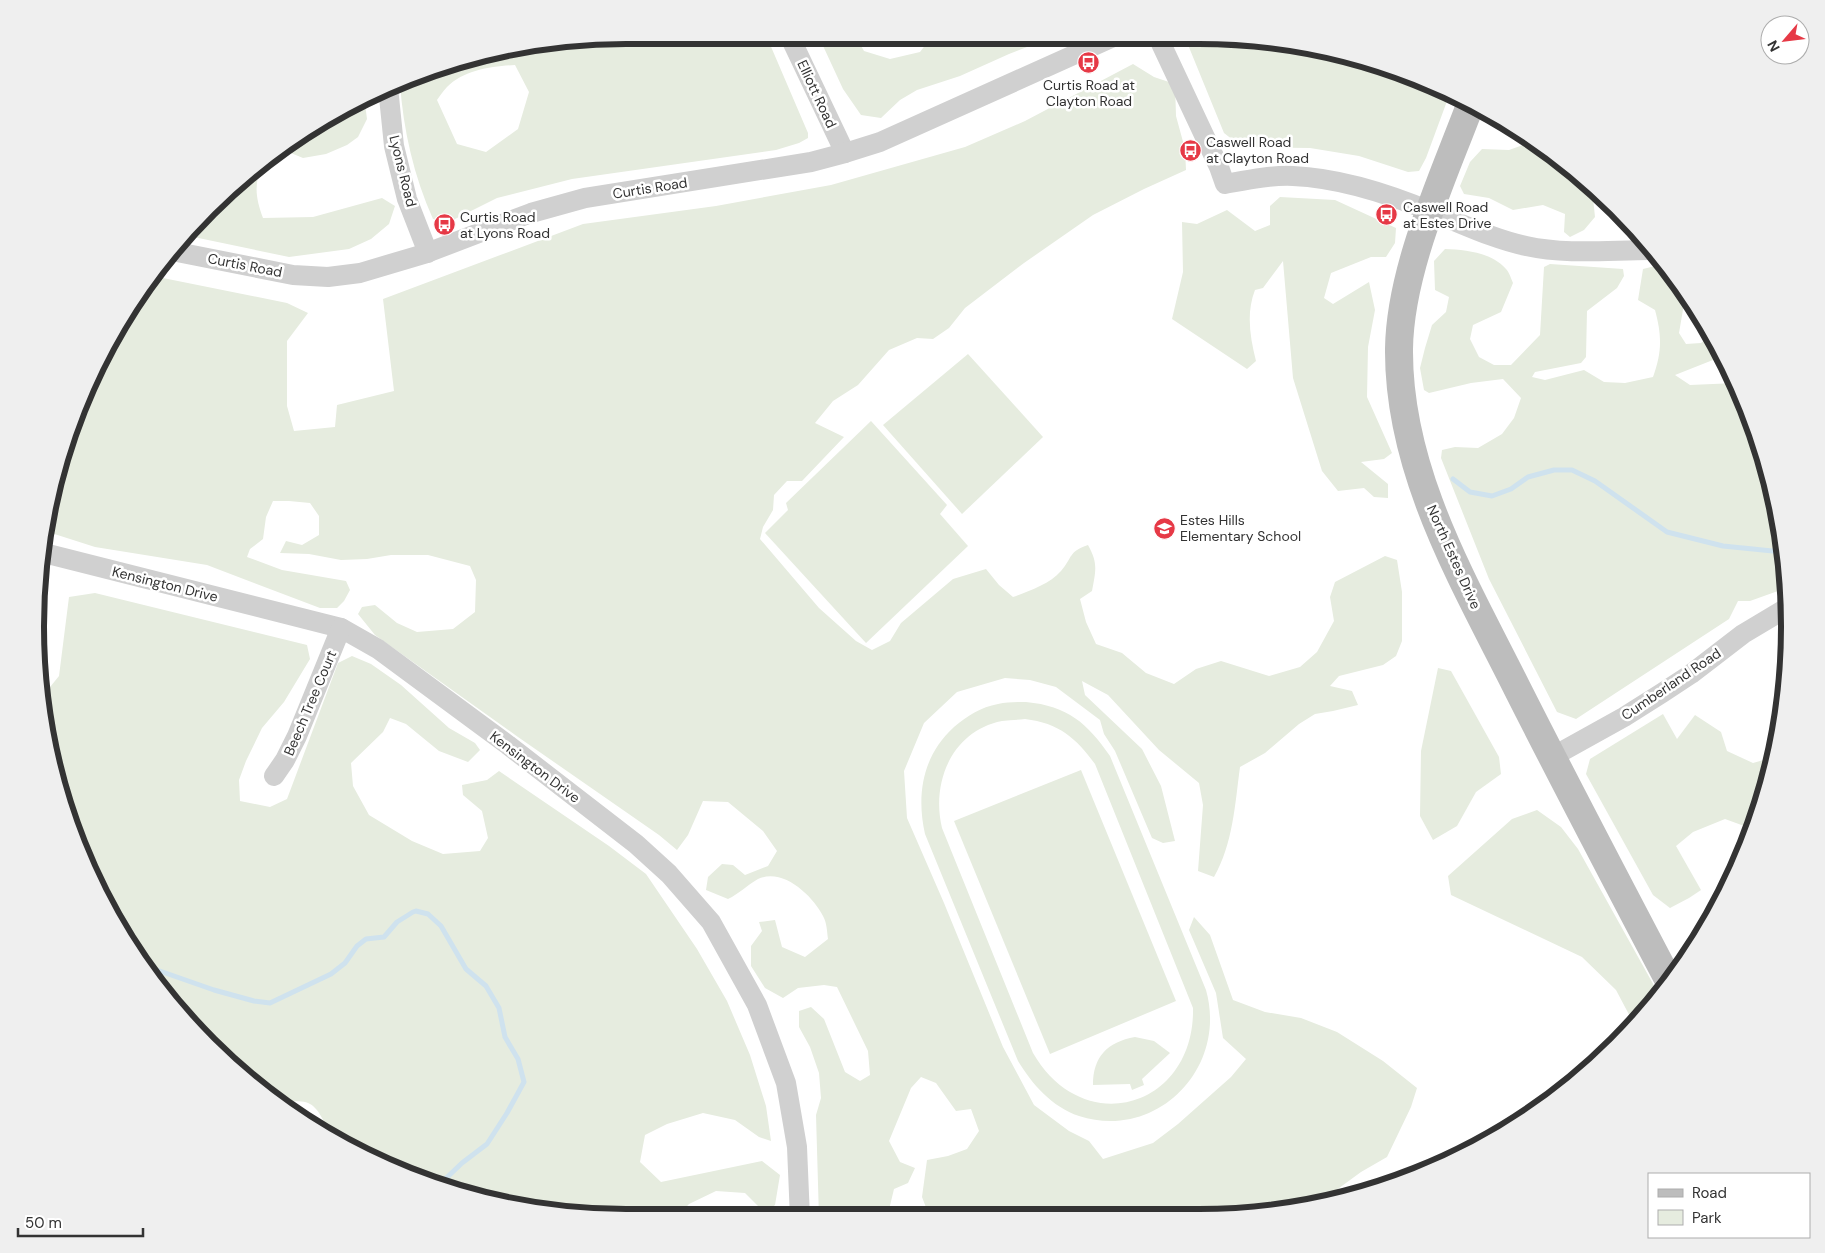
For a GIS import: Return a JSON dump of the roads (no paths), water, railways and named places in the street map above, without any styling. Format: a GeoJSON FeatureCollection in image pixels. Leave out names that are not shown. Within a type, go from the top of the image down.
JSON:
{"type":"FeatureCollection","features":[{"type":"Feature","properties":{"kind":"main road","name":"North Estes Drive"},"geometry":{"type":"LineString","coordinates":[[1468,110],[1430,211],[1416,254],[1402,308],[1399,349],[1403,402],[1413,449],[1426,494],[1440,532],[1462,580],[1552,758],[1666,975]]}},
{"type":"Feature","properties":{"kind":"street","name":"Elliott Road"},"geometry":{"type":"LineString","coordinates":[[794,44],[845,153]]}},
{"type":"Feature","properties":{"kind":"street","name":"Curtis Road"},"geometry":{"type":"LineString","coordinates":[[180,253],[293,275],[328,277],[360,273],[428,253],[531,213],[585,198],[792,165],[845,153],[880,142],[1098,44]]}},
{"type":"Feature","properties":{"kind":"street"},"geometry":{"type":"LineString","coordinates":[[1161,44],[1215,158],[1225,184],[1283,176],[1321,178],[1362,188],[1430,211],[1494,237],[1525,246],[1589,252],[1644,250]]}},
{"type":"Feature","properties":{"kind":"street","name":"Lyons Road"},"geometry":{"type":"LineString","coordinates":[[389,95],[394,146],[408,199],[428,253]]}},
{"type":"Feature","properties":{"kind":"street","name":"Kensington Drive"},"geometry":{"type":"LineString","coordinates":[[49,554],[341,628],[378,649],[636,844],[670,874],[711,922],[756,1005],[786,1083],[797,1147],[800,1209]]}},
{"type":"Feature","properties":{"kind":"street","name":"Cumberland Road"},"geometry":{"type":"LineString","coordinates":[[1552,758],[1654,698],[1704,664],[1743,634],[1781,611]]}},
{"type":"Feature","properties":{"kind":"street","name":"Beech Tree Court"},"geometry":{"type":"LineString","coordinates":[[274,776],[285,760],[297,736],[341,628]]}},
{"type":"Feature","properties":{"kind":"waterway"},"geometry":{"type":"LineString","coordinates":[[1453,479],[1470,492],[1492,496],[1511,489],[1528,477],[1554,470],[1572,470],[1595,481],[1667,532],[1723,546],[1776,551]]}},
{"type":"Feature","properties":{"kind":"waterway"},"geometry":{"type":"LineString","coordinates":[[156,970],[214,990],[254,1001],[270,1003],[331,974],[345,963],[357,946],[366,939],[384,937],[397,922],[413,912],[428,914],[441,926],[466,969],[486,986],[499,1008],[505,1037],[518,1059],[524,1082],[487,1144],[462,1163],[445,1180]]}},
{"type":"Feature","properties":{"kind":"place","name":"Curtis Road at Clayton Road"},"geometry":{"type":"Point","coordinates":[1089,62]}},
{"type":"Feature","properties":{"kind":"place","name":"Caswell Road at Clayton Road"},"geometry":{"type":"Point","coordinates":[1190,150]}},
{"type":"Feature","properties":{"kind":"place","name":"Caswell Road at Estes Drive"},"geometry":{"type":"Point","coordinates":[1387,215]}},
{"type":"Feature","properties":{"kind":"place","name":"Curtis Road at Lyons Road"},"geometry":{"type":"Point","coordinates":[444,225]}},
{"type":"Feature","properties":{"kind":"place","name":"Estes Hills Elementary School"},"geometry":{"type":"Point","coordinates":[1164,528]}}]}
